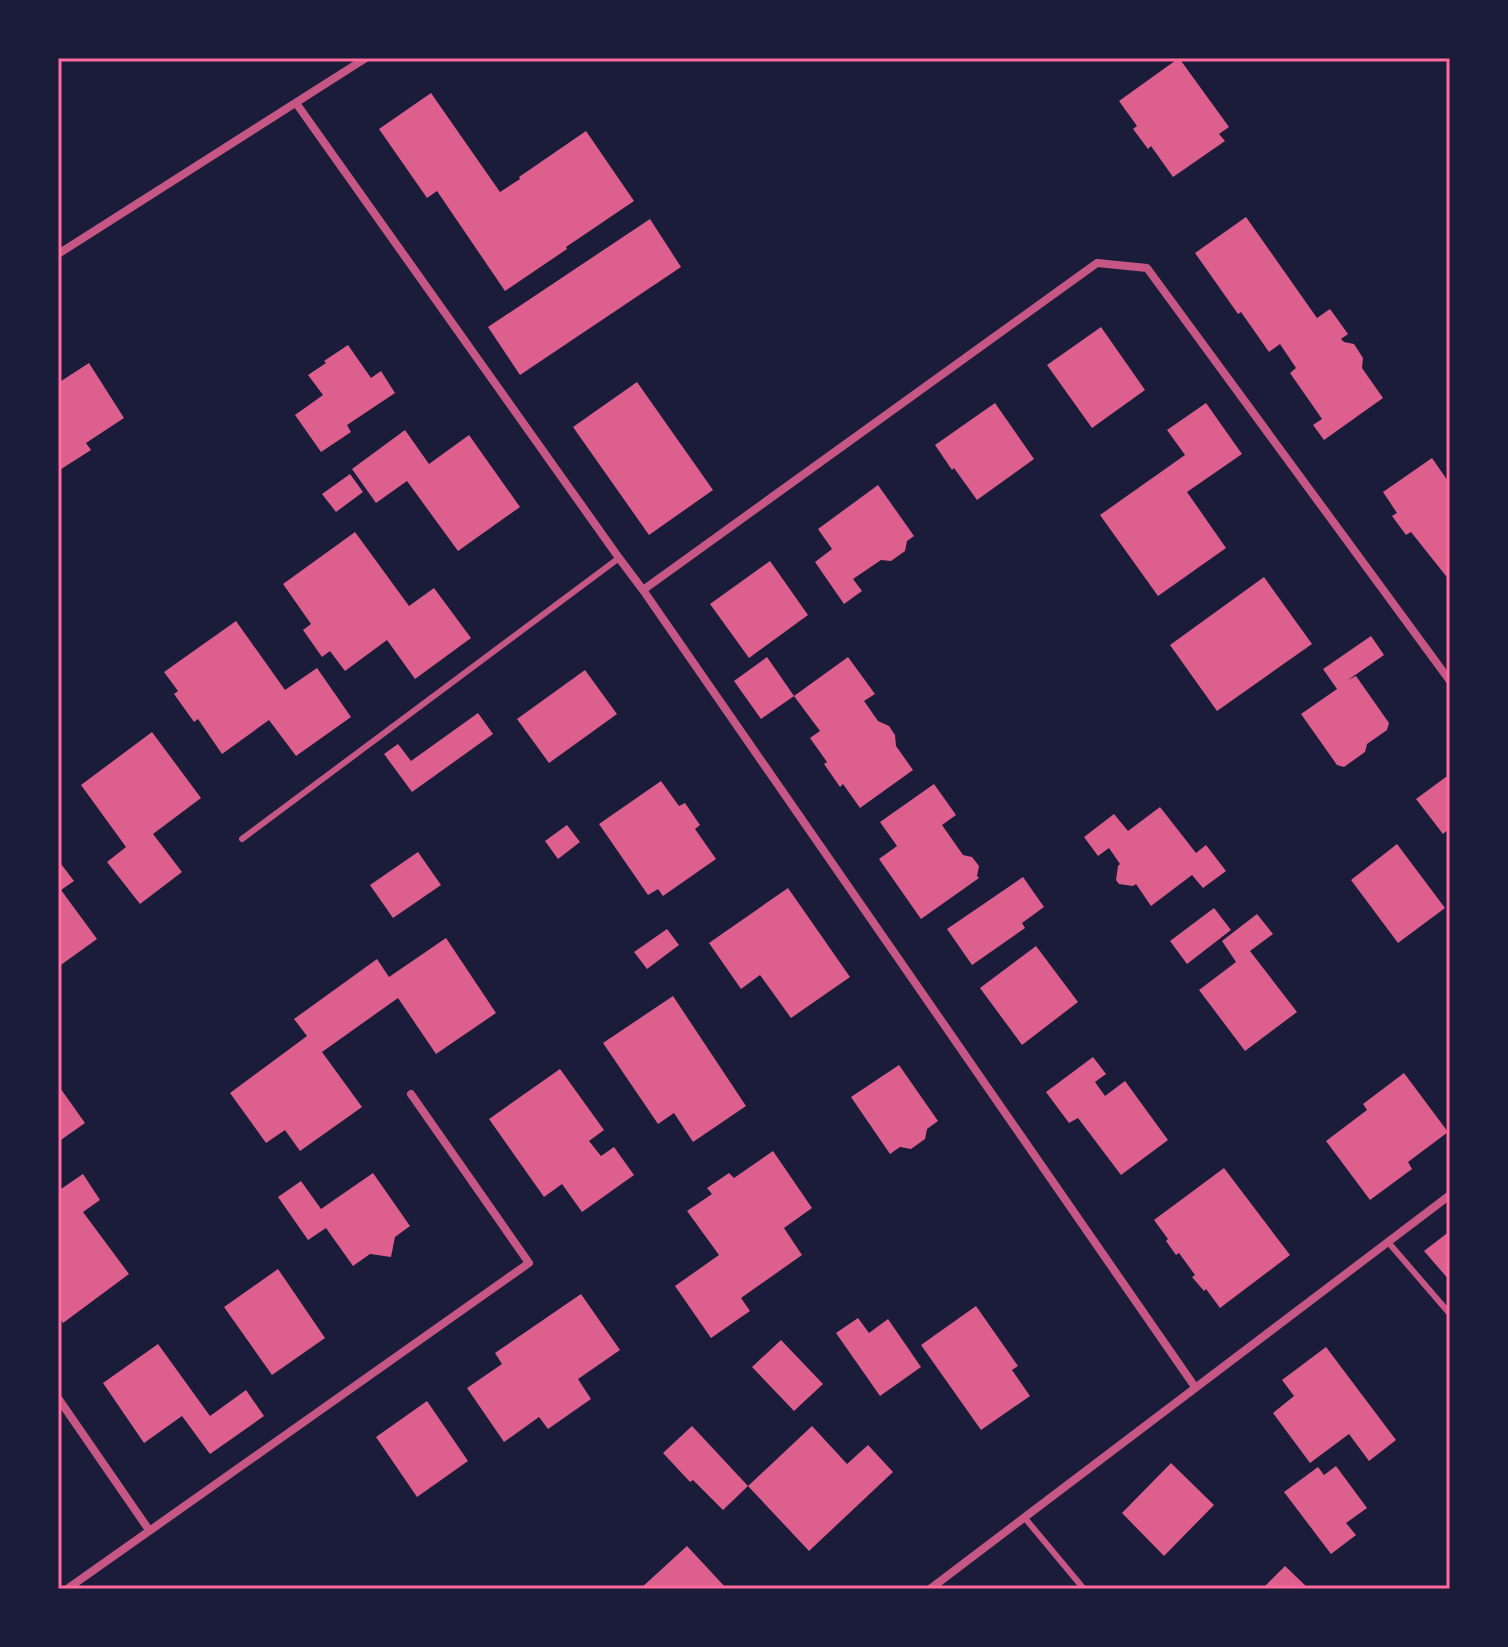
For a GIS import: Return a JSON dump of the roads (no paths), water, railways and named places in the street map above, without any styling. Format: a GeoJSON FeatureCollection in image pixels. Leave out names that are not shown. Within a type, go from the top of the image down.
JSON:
{"type":"FeatureCollection","features":[{"type":"Feature","properties":{"kind":"street"},"geometry":{"type":"LineString","coordinates":[[58,254],[366,58]]}},
{"type":"Feature","properties":{"kind":"street"},"geometry":{"type":"LineString","coordinates":[[296,103],[643,590],[1195,1387]]}},
{"type":"Feature","properties":{"kind":"street"},"geometry":{"type":"LineString","coordinates":[[643,590],[1097,263],[1147,268],[1450,681]]}},
{"type":"Feature","properties":{"kind":"street"},"geometry":{"type":"LineString","coordinates":[[67,1589],[529,1263],[411,1094]]}},
{"type":"Feature","properties":{"kind":"street"},"geometry":{"type":"LineString","coordinates":[[930,1589],[1450,1195]]}},
{"type":"Feature","properties":{"kind":"street"},"geometry":{"type":"LineString","coordinates":[[58,1398],[149,1530]]}},
{"type":"Feature","properties":{"kind":"lane"},"geometry":{"type":"LineString","coordinates":[[242,839],[619,558]]}},
{"type":"Feature","properties":{"kind":"lane"},"geometry":{"type":"LineString","coordinates":[[1388,1242],[1450,1314]]}},
{"type":"Feature","properties":{"kind":"lane"},"geometry":{"type":"LineString","coordinates":[[1024,1517],[1084,1589]]}}]}
